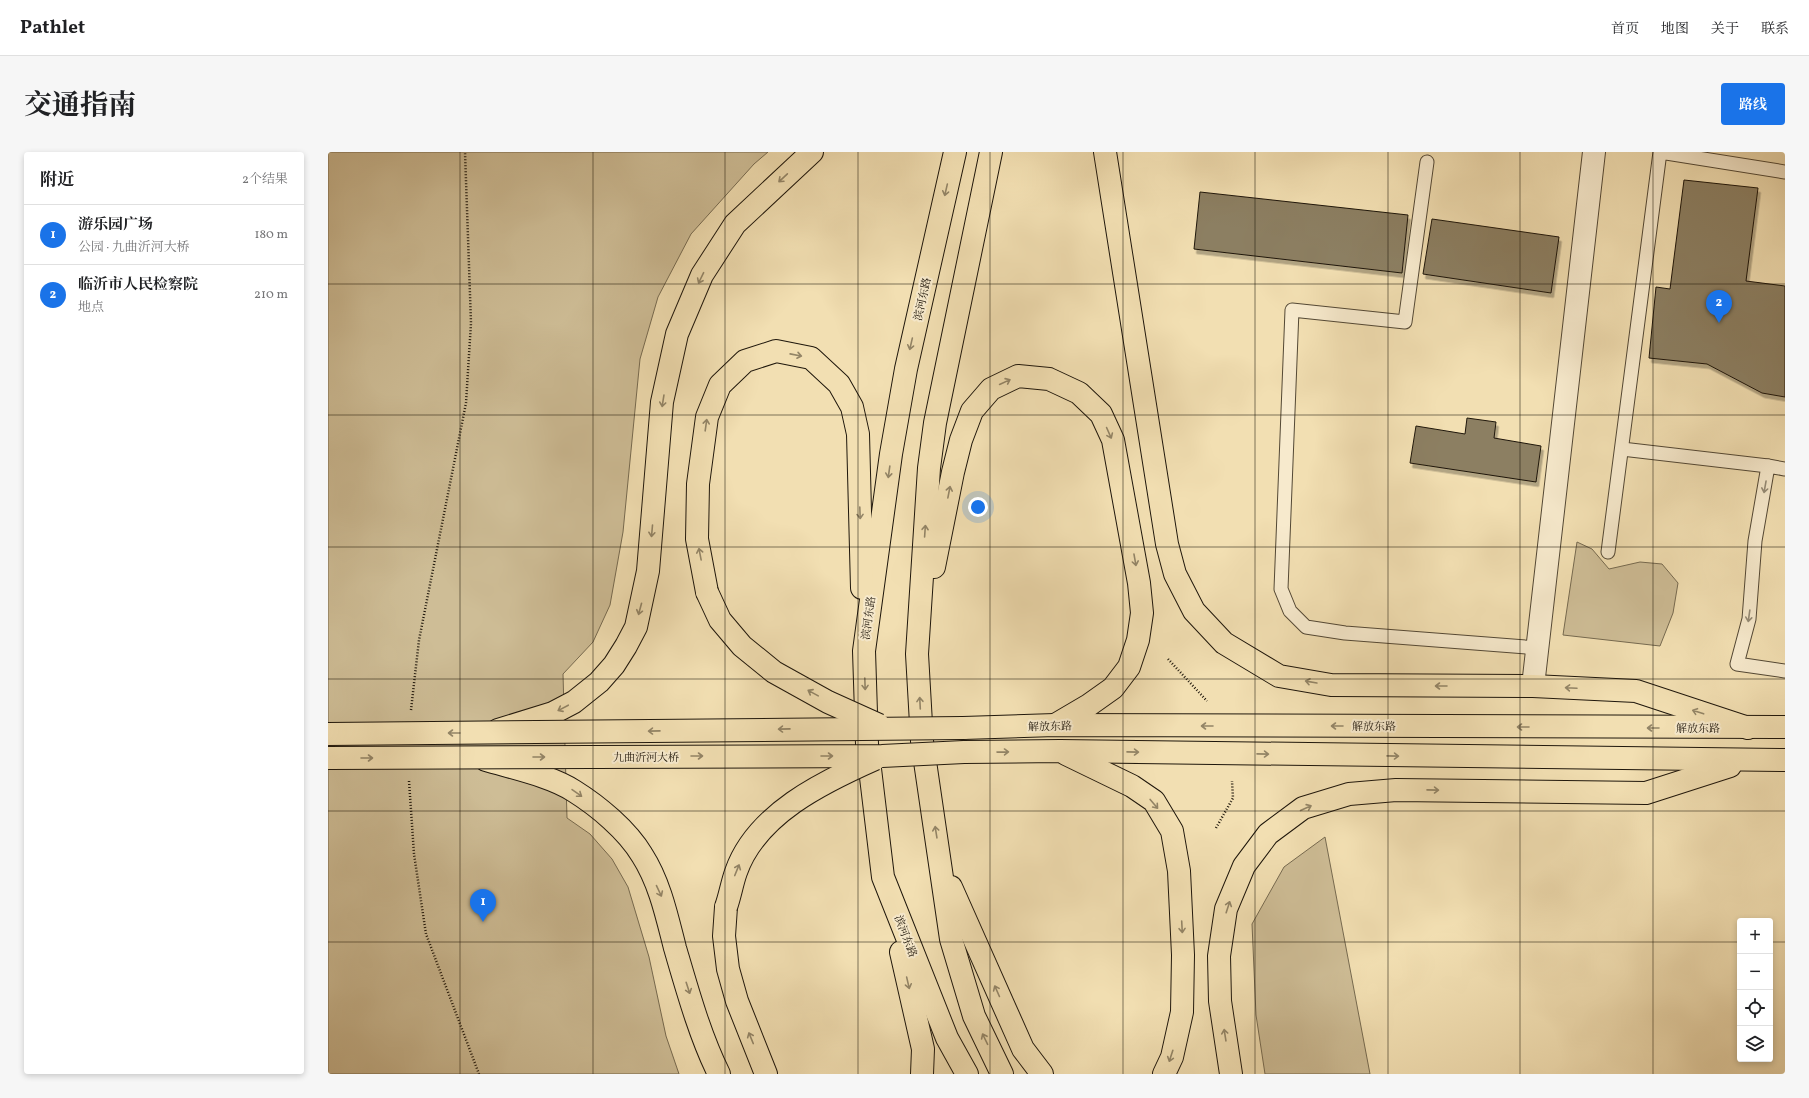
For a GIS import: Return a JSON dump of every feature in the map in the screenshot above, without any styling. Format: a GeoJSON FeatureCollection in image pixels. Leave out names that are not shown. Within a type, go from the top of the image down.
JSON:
{"type":"FeatureCollection","features":[{"type":"Feature","properties":{"kind":"main road"},"geometry":{"type":"LineString","coordinates":[[487,733],[553,714],[574,702],[599,682],[614,665],[626,646],[636,627],[648,571],[662,402],[678,334],[702,275],[735,224],[812,152]]}},
{"type":"Feature","properties":{"kind":"main road","name":"滨河东路"},"geometry":{"type":"LineString","coordinates":[[955,152],[906,369],[891,454],[864,651],[867,744],[883,877],[947,1038],[967,1074]]}},
{"type":"Feature","properties":{"kind":"main road"},"geometry":{"type":"LineString","coordinates":[[991,152],[935,423],[929,468],[917,654],[922,741],[953,946],[974,1016],[1002,1074]]}},
{"type":"Feature","properties":{"kind":"main road"},"geometry":{"type":"LineString","coordinates":[[1105,152],[1167,544],[1175,574],[1194,611],[1224,643],[1279,676],[1331,685],[1533,686],[1636,692],[1748,728]]}},
{"type":"Feature","properties":{"kind":"main road"},"geometry":{"type":"LineString","coordinates":[[864,651],[858,434],[852,407],[840,384],[811,358],[776,351],[745,361],[720,385],[707,417],[698,484],[697,539],[707,592],[720,620],[742,646],[774,672],[828,702],[886,728]]}},
{"type":"Feature","properties":{"kind":"main road"},"geometry":{"type":"LineString","coordinates":[[917,654],[953,472],[961,440],[972,412],[991,388],[1018,376],[1049,379],[1079,393],[1101,414],[1113,440],[1139,583],[1142,613],[1138,640],[1129,667],[1117,683],[1113,688],[1089,705],[1055,725]]}},
{"type":"Feature","properties":{"kind":"main road","name":"解放东路"},"geometry":{"type":"LineString","coordinates":[[886,728],[963,728],[1055,725],[1785,727]]}},
{"type":"Feature","properties":{"kind":"main road"},"geometry":{"type":"LineString","coordinates":[[328,734],[886,728]]}},
{"type":"Feature","properties":{"kind":"main road"},"geometry":{"type":"LineString","coordinates":[[1060,751],[1785,760]]}},
{"type":"Feature","properties":{"kind":"main road"},"geometry":{"type":"LineString","coordinates":[[1060,751],[1132,786],[1154,801],[1172,830],[1179,871],[1183,956],[1182,1012],[1172,1057],[1164,1074]]}},
{"type":"Feature","properties":{"kind":"main road","name":"九曲沂河大桥"},"geometry":{"type":"LineString","coordinates":[[328,758],[882,756],[964,752],[1060,751]]}},
{"type":"Feature","properties":{"kind":"main road"},"geometry":{"type":"LineString","coordinates":[[766,1074],[737,1001],[728,969],[724,936],[726,907],[736,871],[750,845],[768,823],[802,796],[836,777],[882,756]]}},
{"type":"Feature","properties":{"kind":"main road"},"geometry":{"type":"LineString","coordinates":[[475,757],[535,774],[573,790],[612,818],[642,854],[662,897],[676,950],[708,1052],[719,1074]]}},
{"type":"Feature","properties":{"kind":"main road"},"geometry":{"type":"LineString","coordinates":[[1231,1074],[1220,1001],[1219,956],[1226,909],[1244,866],[1268,834],[1303,808],[1349,794],[1396,790],[1646,793],[1748,760]]}},
{"type":"Feature","properties":{"kind":"main road"},"geometry":{"type":"LineString","coordinates":[[941,865],[1023,1049],[1042,1074]]}},
{"type":"Feature","properties":{"kind":"main road"},"geometry":{"type":"LineString","coordinates":[[883,877],[923,1050],[922,1074]]}},
{"type":"Feature","properties":{"kind":"street"},"geometry":{"type":"LineString","coordinates":[[1533,686],[1594,152]]}},
{"type":"Feature","properties":{"kind":"lane"},"geometry":{"type":"LineString","coordinates":[[1608,552],[1660,152],[1785,172]]}},
{"type":"Feature","properties":{"kind":"lane"},"geometry":{"type":"LineString","coordinates":[[1428,162],[1405,322],[1292,310],[1281,589],[1290,611],[1306,627],[1345,633],[1538,648]]}},
{"type":"Feature","properties":{"kind":"lane"},"geometry":{"type":"LineString","coordinates":[[1622,449],[1785,469]]}},
{"type":"Feature","properties":{"kind":"lane"},"geometry":{"type":"LineString","coordinates":[[1768,466],[1756,541],[1749,619],[1737,664],[1785,671]]}},
{"type":"Feature","properties":{"kind":"path"},"geometry":{"type":"LineString","coordinates":[[411,714],[419,640],[466,403],[471,323],[465,152]]}},
{"type":"Feature","properties":{"kind":"path"},"geometry":{"type":"LineString","coordinates":[[1168,660],[1209,702]]}},
{"type":"Feature","properties":{"kind":"path"},"geometry":{"type":"LineString","coordinates":[[409,773],[414,854],[426,934],[479,1074]]}},
{"type":"Feature","properties":{"kind":"path"},"geometry":{"type":"LineString","coordinates":[[1216,828],[1233,798],[1232,781]]}},
{"type":"Feature","properties":{"kind":"shaded area"},"geometry":{"type":"Polygon","coordinates":[[[328,152],[768,152],[754,164],[691,234],[658,297],[640,359],[623,532],[610,605],[593,642],[563,674],[567,818],[590,834],[612,859],[628,887],[649,957],[666,1036],[679,1074],[328,1074],[328,152]]]}},
{"type":"Feature","properties":{"kind":"shaded area"},"geometry":{"type":"Polygon","coordinates":[[[1577,542],[1592,549],[1609,569],[1640,562],[1662,564],[1678,583],[1673,613],[1660,646],[1563,635],[1577,542]]]}},
{"type":"Feature","properties":{"kind":"shaded area"},"geometry":{"type":"Polygon","coordinates":[[[1325,837],[1370,1074],[1265,1074],[1256,1015],[1252,924],[1284,867],[1325,837]]]}},
{"type":"Feature","properties":{"kind":"building"},"geometry":{"type":"Polygon","coordinates":[[[1684,180],[1758,188],[1746,281],[1785,286],[1785,397],[1762,393],[1707,364],[1649,358],[1656,287],[1670,289],[1684,180]]]}},
{"type":"Feature","properties":{"kind":"building"},"geometry":{"type":"Polygon","coordinates":[[[1200,192],[1408,215],[1402,273],[1194,249],[1200,192]]]}},
{"type":"Feature","properties":{"kind":"building"},"geometry":{"type":"Polygon","coordinates":[[[1432,219],[1559,237],[1551,293],[1423,274],[1432,219]]]}},
{"type":"Feature","properties":{"kind":"building"},"geometry":{"type":"Polygon","coordinates":[[[1467,418],[1496,422],[1494,438],[1541,446],[1536,482],[1410,463],[1416,426],[1465,434],[1467,418]]]}},
{"type":"Feature","properties":{"kind":"place","name":"临沂市人民检察院"},"geometry":{"type":"Point","coordinates":[1719,323]}},
{"type":"Feature","properties":{"kind":"place","name":"游乐园广场"},"geometry":{"type":"Point","coordinates":[483,922]}}]}
